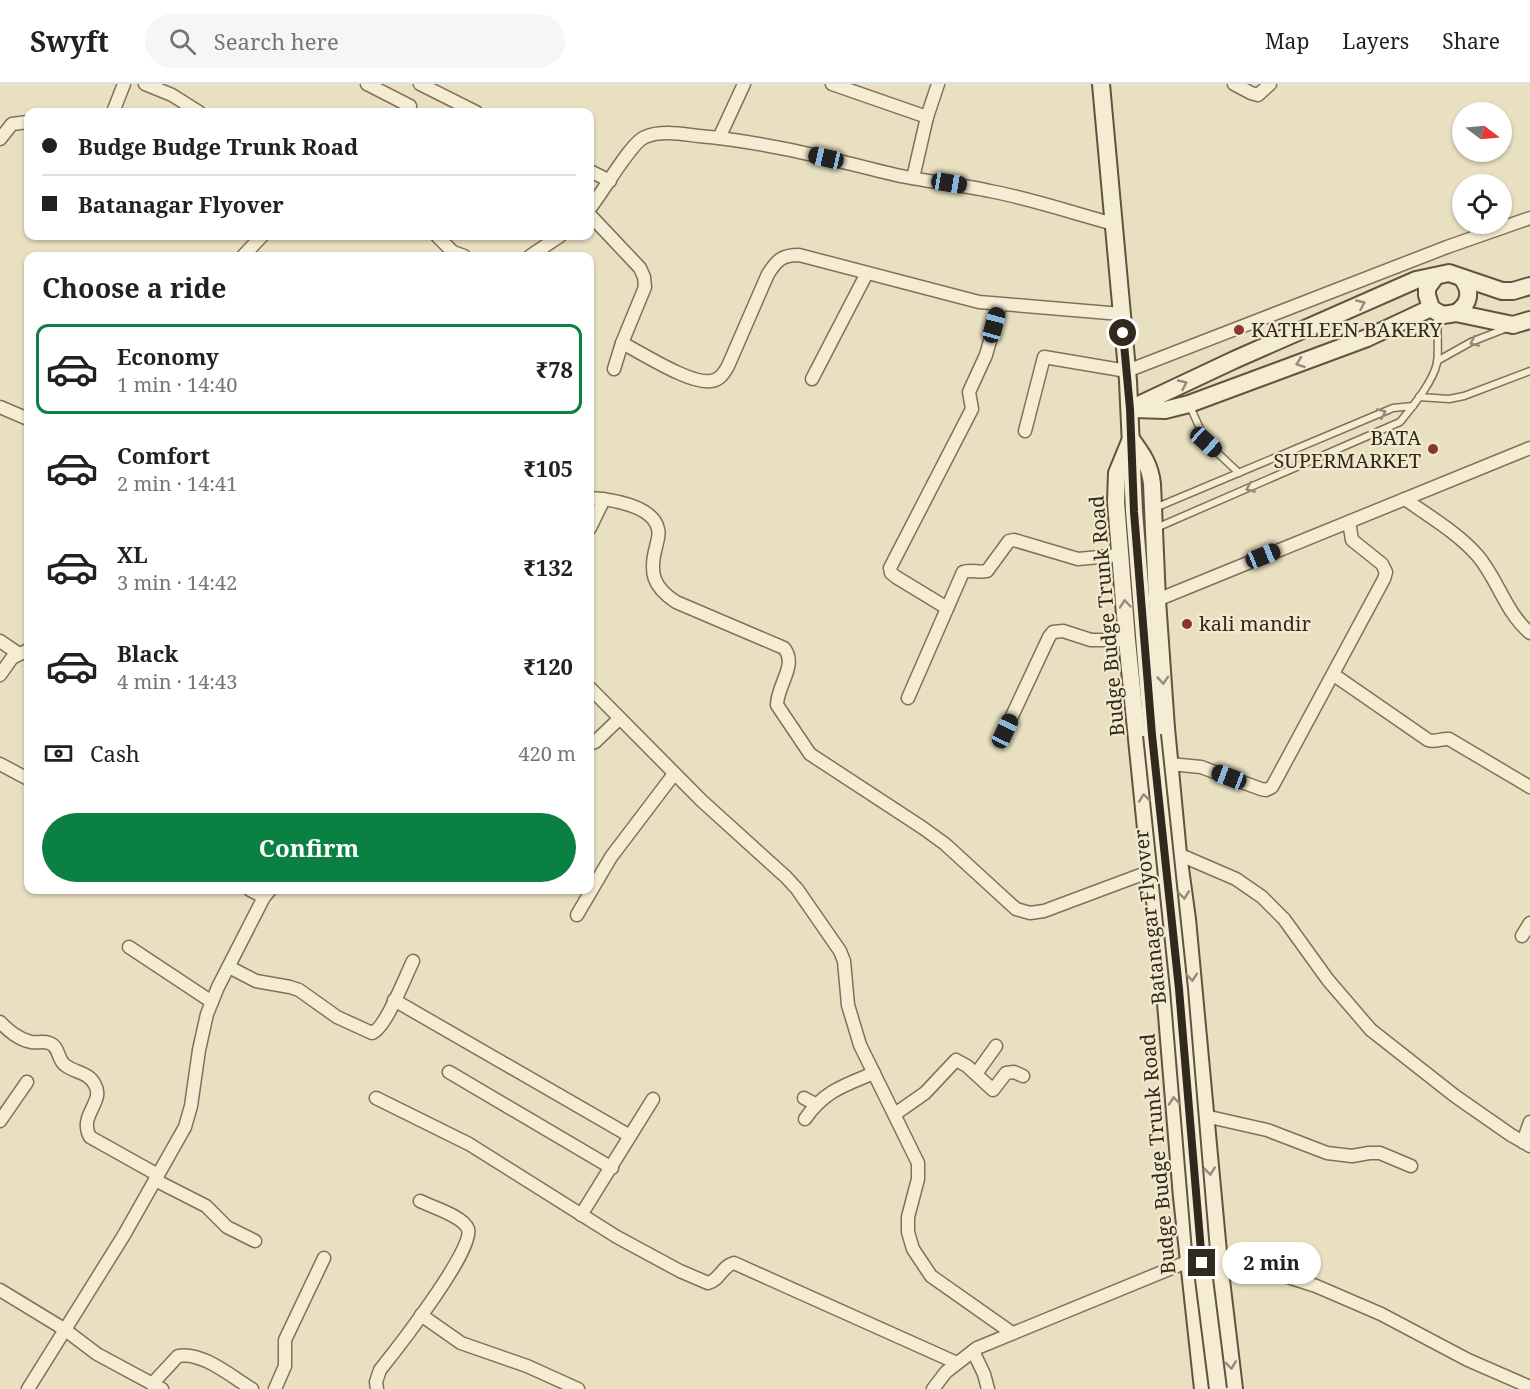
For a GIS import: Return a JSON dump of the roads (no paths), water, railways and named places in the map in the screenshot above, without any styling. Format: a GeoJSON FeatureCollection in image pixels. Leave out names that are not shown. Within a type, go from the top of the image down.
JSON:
{"type":"FeatureCollection","features":[{"type":"Feature","properties":{"kind":"street"},"geometry":{"type":"LineString","coordinates":[[115,108],[124,84]]}},
{"type":"Feature","properties":{"kind":"street"},"geometry":{"type":"LineString","coordinates":[[145,84],[172,95],[193,108]]}},
{"type":"Feature","properties":{"kind":"street"},"geometry":{"type":"LineString","coordinates":[[368,84],[406,108]]}},
{"type":"Feature","properties":{"kind":"street"},"geometry":{"type":"LineString","coordinates":[[408,108],[419,84],[468,108]]}},
{"type":"Feature","properties":{"kind":"street"},"geometry":{"type":"LineString","coordinates":[[719,138],[744,84]]}},
{"type":"Feature","properties":{"kind":"street"},"geometry":{"type":"LineString","coordinates":[[832,84],[927,117]]}},
{"type":"Feature","properties":{"kind":"street"},"geometry":{"type":"LineString","coordinates":[[913,178],[927,117],[938,84]]}},
{"type":"Feature","properties":{"kind":"street"},"geometry":{"type":"LineString","coordinates":[[1101,84],[1130,409]]}},
{"type":"Feature","properties":{"kind":"street"},"geometry":{"type":"LineString","coordinates":[[1234,84],[1258,95],[1270,84]]}},
{"type":"Feature","properties":{"kind":"street"},"geometry":{"type":"LineString","coordinates":[[0,139],[12,124],[24,122]]}},
{"type":"Feature","properties":{"kind":"street"},"geometry":{"type":"LineString","coordinates":[[594,203],[633,146],[644,137],[663,134],[773,145],[913,178],[1005,194],[1114,224]]}},
{"type":"Feature","properties":{"kind":"street"},"geometry":{"type":"LineString","coordinates":[[594,173],[610,181]]}},
{"type":"Feature","properties":{"kind":"street"},"geometry":{"type":"LineString","coordinates":[[1025,431],[1044,357],[1127,371],[1425,255],[1530,218]]}},
{"type":"Feature","properties":{"kind":"street"},"geometry":{"type":"LineString","coordinates":[[594,219],[640,268],[644,277],[645,287],[614,369]]}},
{"type":"Feature","properties":{"kind":"street"},"geometry":{"type":"LineString","coordinates":[[247,252],[258,240]]}},
{"type":"Feature","properties":{"kind":"street"},"geometry":{"type":"LineString","coordinates":[[441,240],[453,252]]}},
{"type":"Feature","properties":{"kind":"street"},"geometry":{"type":"LineString","coordinates":[[536,252],[554,240]]}},
{"type":"Feature","properties":{"kind":"street"},"geometry":{"type":"LineString","coordinates":[[622,343],[687,377],[713,381],[721,377],[728,366],[768,274],[777,261],[786,255],[799,255],[979,302],[1121,314]]}},
{"type":"Feature","properties":{"kind":"street"},"geometry":{"type":"LineString","coordinates":[[812,379],[867,273]]}},
{"type":"Feature","properties":{"kind":"street"},"geometry":{"type":"LineString","coordinates":[[1130,409],[1234,360],[1416,280],[1449,273],[1502,291],[1513,291],[1530,286]]}},
{"type":"Feature","properties":{"kind":"street"},"geometry":{"type":"LineString","coordinates":[[1435,277],[1427,288],[1426,295],[1434,310],[1443,315],[1456,314],[1513,325],[1530,320]]}},
{"type":"Feature","properties":{"kind":"street"},"geometry":{"type":"LineString","coordinates":[[1456,314],[1466,304],[1468,298],[1468,291],[1462,278]]}},
{"type":"Feature","properties":{"kind":"street"},"geometry":{"type":"LineString","coordinates":[[947,608],[896,577],[891,573],[890,568],[972,409],[969,392],[986,355],[1000,305]]}},
{"type":"Feature","properties":{"kind":"street"},"geometry":{"type":"LineString","coordinates":[[1130,409],[1165,410],[1189,404],[1367,338],[1434,310]]}},
{"type":"Feature","properties":{"kind":"street"},"geometry":{"type":"LineString","coordinates":[[0,407],[24,417]]}},
{"type":"Feature","properties":{"kind":"street","name":"Batanagar Flyover"},"geometry":{"type":"LineString","coordinates":[[1130,409],[1134,512],[1152,735],[1179,989],[1202,1263],[1218,1389]]}},
{"type":"Feature","properties":{"kind":"street"},"geometry":{"type":"LineString","coordinates":[[1131,439],[1145,458],[1150,470],[1157,600],[1178,854],[1187,919],[1219,1263],[1234,1389]]}},
{"type":"Feature","properties":{"kind":"street","name":"Budge Budge Trunk Road"},"geometry":{"type":"LineString","coordinates":[[1131,439],[1117,473],[1116,502],[1127,640],[1151,874],[1160,930],[1189,1261],[1203,1389]]}},
{"type":"Feature","properties":{"kind":"street"},"geometry":{"type":"LineString","coordinates":[[1157,600],[1530,448]]}},
{"type":"Feature","properties":{"kind":"street"},"geometry":{"type":"LineString","coordinates":[[594,499],[630,505],[645,513],[656,523],[659,530],[653,559],[653,575],[657,585],[666,595],[676,602],[784,648],[789,653],[790,662],[777,697],[777,705],[810,754],[945,844],[1016,909],[1030,913],[1044,911],[1151,874]]}},
{"type":"Feature","properties":{"kind":"street"},"geometry":{"type":"LineString","coordinates":[[1405,499],[1462,541],[1479,558],[1511,611],[1530,633]]}},
{"type":"Feature","properties":{"kind":"street"},"geometry":{"type":"LineString","coordinates":[[594,520],[604,500]]}},
{"type":"Feature","properties":{"kind":"street"},"geometry":{"type":"LineString","coordinates":[[1170,764],[1201,768],[1261,789],[1266,790],[1272,787],[1384,579],[1386,572],[1382,564],[1352,540],[1348,522]]}},
{"type":"Feature","properties":{"kind":"street"},"geometry":{"type":"LineString","coordinates":[[908,698],[963,572],[987,571],[1009,541],[1014,540],[1078,559],[1121,555]]}},
{"type":"Feature","properties":{"kind":"street"},"geometry":{"type":"LineString","coordinates":[[1005,731],[1048,637],[1053,632],[1063,632],[1091,640],[1127,640]]}},
{"type":"Feature","properties":{"kind":"street"},"geometry":{"type":"LineString","coordinates":[[0,641],[24,652],[6,665],[0,675]]}},
{"type":"Feature","properties":{"kind":"street"},"geometry":{"type":"LineString","coordinates":[[1334,675],[1428,740],[1444,738],[1449,740],[1530,787]]}},
{"type":"Feature","properties":{"kind":"street"},"geometry":{"type":"LineString","coordinates":[[594,692],[674,774],[786,877],[797,889],[840,951],[844,961],[846,991],[852,1021],[860,1045],[918,1163],[918,1179],[908,1217],[908,1232],[913,1249],[931,1276],[1012,1333]]}},
{"type":"Feature","properties":{"kind":"street"},"geometry":{"type":"LineString","coordinates":[[594,742],[619,719]]}},
{"type":"Feature","properties":{"kind":"street"},"geometry":{"type":"LineString","coordinates":[[0,764],[24,777]]}},
{"type":"Feature","properties":{"kind":"street"},"geometry":{"type":"LineString","coordinates":[[594,886],[611,857],[674,774]]}},
{"type":"Feature","properties":{"kind":"street"},"geometry":{"type":"LineString","coordinates":[[1178,854],[1236,879],[1262,897],[1284,919],[1328,980],[1371,1030],[1455,1096],[1526,1144],[1530,1122]]}},
{"type":"Feature","properties":{"kind":"street"},"geometry":{"type":"LineString","coordinates":[[28,1389],[124,1235],[185,1127],[199,1050],[212,1002],[266,894]]}},
{"type":"Feature","properties":{"kind":"street"},"geometry":{"type":"LineString","coordinates":[[577,915],[589,894]]}},
{"type":"Feature","properties":{"kind":"street"},"geometry":{"type":"LineString","coordinates":[[1522,936],[1530,923]]}},
{"type":"Feature","properties":{"kind":"street"},"geometry":{"type":"LineString","coordinates":[[129,947],[212,1002]]}},
{"type":"Feature","properties":{"kind":"street"},"geometry":{"type":"LineString","coordinates":[[229,967],[256,981],[298,990],[337,1017],[372,1034],[378,1031],[412,961]]}},
{"type":"Feature","properties":{"kind":"street"},"geometry":{"type":"LineString","coordinates":[[394,1000],[630,1136]]}},
{"type":"Feature","properties":{"kind":"street"},"geometry":{"type":"LineString","coordinates":[[0,1022],[9,1032],[20,1038],[32,1042],[48,1042],[55,1046],[66,1066],[89,1076],[97,1089],[96,1101],[86,1120],[86,1130],[90,1137],[206,1206],[227,1227],[255,1241]]}},
{"type":"Feature","properties":{"kind":"street"},"geometry":{"type":"LineString","coordinates":[[976,1074],[996,1046]]}},
{"type":"Feature","properties":{"kind":"street"},"geometry":{"type":"LineString","coordinates":[[895,1114],[925,1093],[956,1060],[993,1090],[1006,1073],[1014,1072],[1023,1076]]}},
{"type":"Feature","properties":{"kind":"street"},"geometry":{"type":"LineString","coordinates":[[449,1072],[612,1167]]}},
{"type":"Feature","properties":{"kind":"street"},"geometry":{"type":"LineString","coordinates":[[805,1119],[810,1101],[874,1073]]}},
{"type":"Feature","properties":{"kind":"street"},"geometry":{"type":"LineString","coordinates":[[0,1121],[27,1082]]}},
{"type":"Feature","properties":{"kind":"street"},"geometry":{"type":"LineString","coordinates":[[376,1098],[469,1144],[581,1215],[680,1271],[704,1282],[712,1282],[726,1266],[734,1263],[957,1363]]}},
{"type":"Feature","properties":{"kind":"street"},"geometry":{"type":"LineString","coordinates":[[581,1215],[652,1099]]}},
{"type":"Feature","properties":{"kind":"street"},"geometry":{"type":"LineString","coordinates":[[1205,1116],[1267,1130],[1327,1153],[1346,1156],[1380,1153],[1411,1166]]}},
{"type":"Feature","properties":{"kind":"street"},"geometry":{"type":"LineString","coordinates":[[377,1389],[376,1382],[380,1370],[462,1255],[468,1240],[469,1232],[458,1219],[420,1201]]}},
{"type":"Feature","properties":{"kind":"street"},"geometry":{"type":"LineString","coordinates":[[275,1389],[285,1366],[285,1340],[324,1257]]}},
{"type":"Feature","properties":{"kind":"street"},"geometry":{"type":"LineString","coordinates":[[933,1389],[946,1372],[973,1351],[1189,1261],[1219,1263],[1288,1277],[1316,1286],[1382,1314],[1468,1360],[1530,1387]]}},
{"type":"Feature","properties":{"kind":"street"},"geometry":{"type":"LineString","coordinates":[[0,1290],[64,1329],[87,1348],[157,1387],[171,1362],[178,1356],[192,1355],[203,1359],[252,1389]]}},
{"type":"Feature","properties":{"kind":"street"},"geometry":{"type":"LineString","coordinates":[[421,1315],[460,1343],[527,1366],[578,1389]]}},
{"type":"Feature","properties":{"kind":"street"},"geometry":{"type":"LineString","coordinates":[[973,1351],[988,1389]]}},
{"type":"Feature","properties":{"kind":"lane"},"geometry":{"type":"LineString","coordinates":[[1154,529],[1400,422],[1419,397],[1434,371],[1437,361],[1434,310]]}},
{"type":"Feature","properties":{"kind":"lane"},"geometry":{"type":"LineString","coordinates":[[1437,361],[1471,342],[1513,325]]}},
{"type":"Feature","properties":{"kind":"lane"},"geometry":{"type":"LineString","coordinates":[[1419,397],[1449,399],[1464,396],[1530,371]]}},
{"type":"Feature","properties":{"kind":"lane"},"geometry":{"type":"LineString","coordinates":[[1189,404],[1206,442],[1239,473]]}},
{"type":"Feature","properties":{"kind":"lane"},"geometry":{"type":"LineString","coordinates":[[1153,508],[1393,408],[1413,406]]}},
{"type":"Feature","properties":{"kind":"place","name":"KATHLEEN BAKERY"},"geometry":{"type":"Point","coordinates":[1239,330]}},
{"type":"Feature","properties":{"kind":"place","name":"BATA SUPERMARKET"},"geometry":{"type":"Point","coordinates":[1433,449]}},
{"type":"Feature","properties":{"kind":"place","name":"kali mandir"},"geometry":{"type":"Point","coordinates":[1187,624]}}]}
